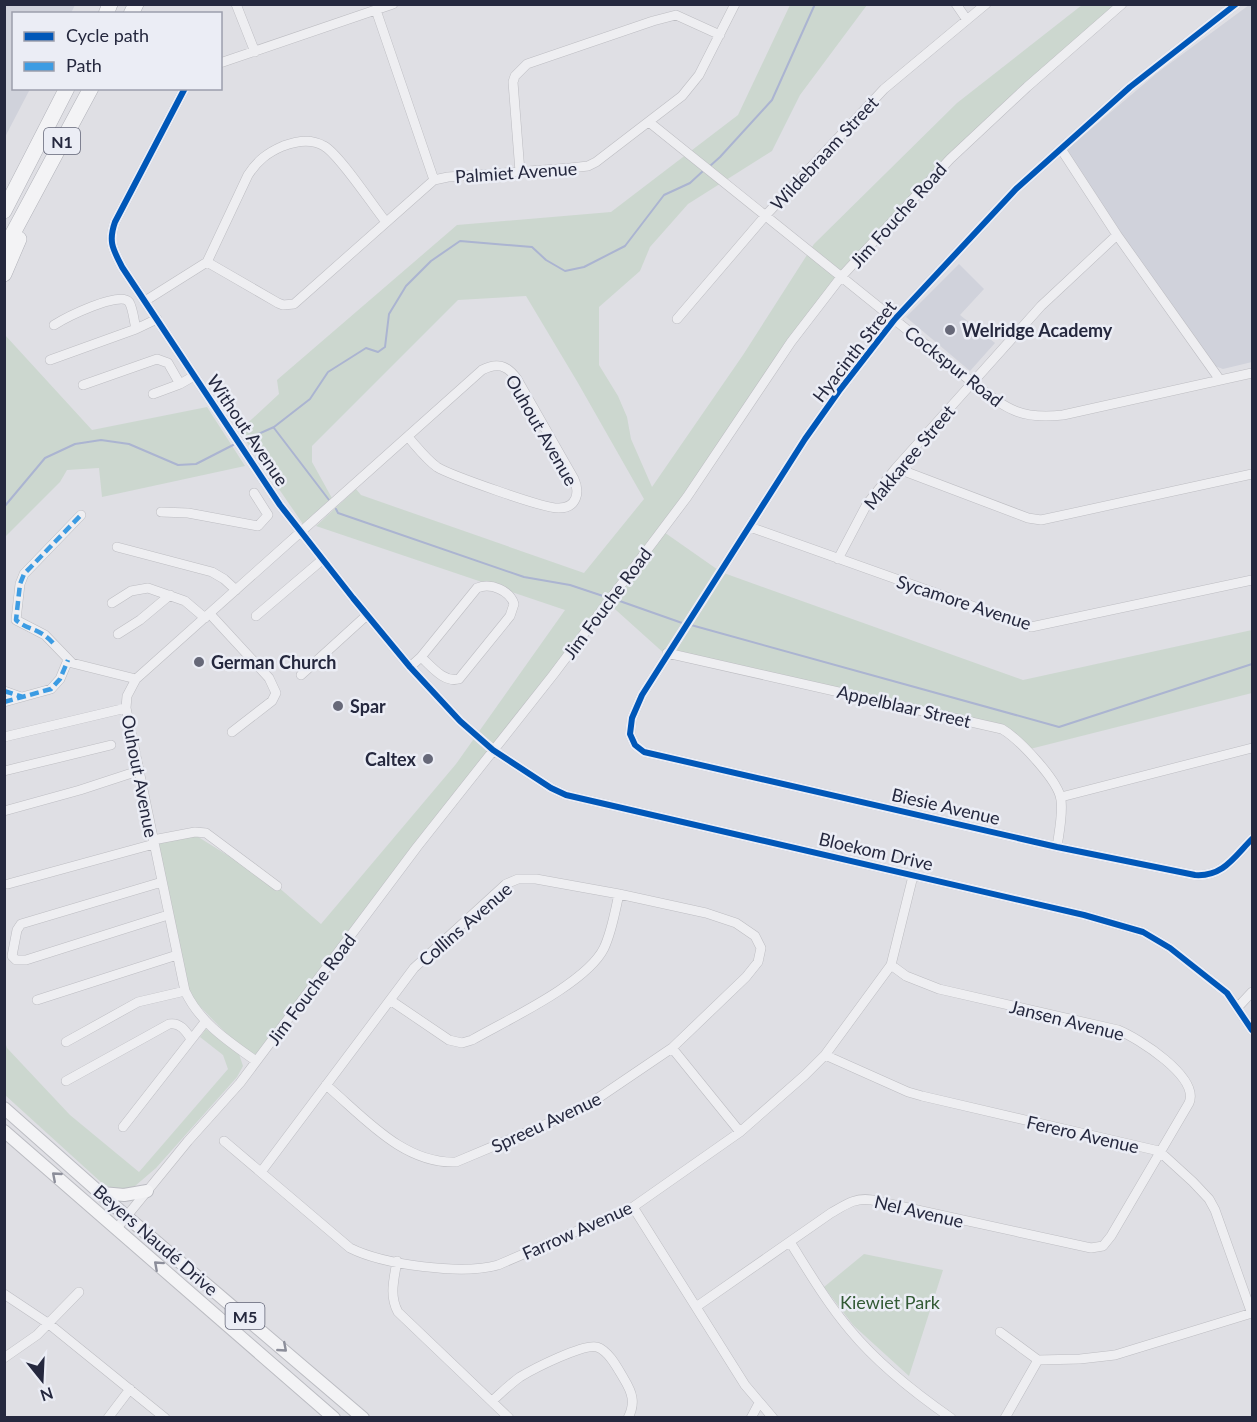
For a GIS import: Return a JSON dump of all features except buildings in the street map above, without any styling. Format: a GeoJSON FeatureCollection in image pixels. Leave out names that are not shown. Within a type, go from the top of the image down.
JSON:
{"type":"FeatureCollection","features":[{"type":"Feature","properties":{"kind":"highway","name":"N1"},"geometry":{"type":"LineString","coordinates":[[4,211],[66,90]]}},
{"type":"Feature","properties":{"kind":"highway","name":"N1"},"geometry":{"type":"LineString","coordinates":[[4,250],[90,90]]}},
{"type":"Feature","properties":{"kind":"highway"},"geometry":{"type":"LineString","coordinates":[[4,204],[22,178]]}},
{"type":"Feature","properties":{"kind":"highway"},"geometry":{"type":"LineString","coordinates":[[4,274],[18,244],[34,194]]}},
{"type":"Feature","properties":{"kind":"main road","name":"Beyers Naudé Drive"},"geometry":{"type":"LineString","coordinates":[[4,1108],[126,1216],[363,1418]]}},
{"type":"Feature","properties":{"kind":"main road","name":"Beyers Naudé Drive"},"geometry":{"type":"LineString","coordinates":[[4,1131],[334,1418]]}},
{"type":"Feature","properties":{"kind":"main road"},"geometry":{"type":"LineString","coordinates":[[102,1193],[124,1195],[147,1191]]}},
{"type":"Feature","properties":{"kind":"street"},"geometry":{"type":"LineString","coordinates":[[236,4],[255,52]]}},
{"type":"Feature","properties":{"kind":"street"},"geometry":{"type":"LineString","coordinates":[[222,62],[393,4]]}},
{"type":"Feature","properties":{"kind":"street","name":"Palmiet Avenue"},"geometry":{"type":"LineString","coordinates":[[207,262],[278,303],[294,304],[435,180],[448,177],[588,166],[682,96],[691,86],[735,4]]}},
{"type":"Feature","properties":{"kind":"street"},"geometry":{"type":"LineString","coordinates":[[956,4],[967,20]]}},
{"type":"Feature","properties":{"kind":"street","name":"Wildebraam Street"},"geometry":{"type":"LineString","coordinates":[[677,319],[766,215],[884,88],[987,4]]}},
{"type":"Feature","properties":{"kind":"street","name":"Jim Fouche Road"},"geometry":{"type":"LineString","coordinates":[[117,1228],[256,1061],[493,750],[547,683],[687,497],[791,342],[841,277],[965,144],[1122,4]]}},
{"type":"Feature","properties":{"kind":"street","name":"Hyacinth Street"},"geometry":{"type":"LineString","coordinates":[[630,734],[632,718],[642,695],[686,624],[823,413],[896,320],[1002,203],[1156,66],[1236,4]]}},
{"type":"Feature","properties":{"kind":"street"},"geometry":{"type":"LineString","coordinates":[[376,10],[435,180]]}},
{"type":"Feature","properties":{"kind":"street"},"geometry":{"type":"LineString","coordinates":[[520,172],[513,82],[515,76],[527,64],[676,15],[720,35]]}},
{"type":"Feature","properties":{"kind":"street","name":"Without Avenue"},"geometry":{"type":"LineString","coordinates":[[183,90],[115,222],[110,237],[122,267],[300,533],[410,667],[447,708],[493,750]]}},
{"type":"Feature","properties":{"kind":"street","name":"Cockspur Road"},"geometry":{"type":"LineString","coordinates":[[649,122],[972,382],[1010,410],[1024,414],[1052,416],[1252,372]]}},
{"type":"Feature","properties":{"kind":"street"},"geometry":{"type":"LineString","coordinates":[[145,301],[207,262],[248,175],[257,162],[268,153],[292,143],[304,141],[325,146],[386,222]]}},
{"type":"Feature","properties":{"kind":"street"},"geometry":{"type":"LineString","coordinates":[[1061,149],[1117,235],[1220,380]]}},
{"type":"Feature","properties":{"kind":"street","name":"Makkaree Street"},"geometry":{"type":"LineString","coordinates":[[838,559],[864,510],[896,468],[1041,306],[1117,235]]}},
{"type":"Feature","properties":{"kind":"street"},"geometry":{"type":"LineString","coordinates":[[54,325],[79,311],[120,297],[130,304],[136,329]]}},
{"type":"Feature","properties":{"kind":"street"},"geometry":{"type":"LineString","coordinates":[[50,360],[158,319]]}},
{"type":"Feature","properties":{"kind":"street"},"geometry":{"type":"LineString","coordinates":[[83,385],[161,359],[171,366],[180,384]]}},
{"type":"Feature","properties":{"kind":"street","name":"Ouhout Avenue"},"geometry":{"type":"LineString","coordinates":[[256,1061],[205,1022],[184,991],[138,771],[126,708],[127,696],[136,679],[482,370],[502,365],[508,368],[517,379],[574,478],[578,490],[576,500],[568,507],[556,508],[483,485],[440,468],[430,461],[408,437]]}},
{"type":"Feature","properties":{"kind":"street"},"geometry":{"type":"LineString","coordinates":[[153,394],[194,376]]}},
{"type":"Feature","properties":{"kind":"street"},"geometry":{"type":"LineString","coordinates":[[896,468],[1028,519],[1041,520],[1252,474]]}},
{"type":"Feature","properties":{"kind":"street"},"geometry":{"type":"LineString","coordinates":[[254,493],[268,515]]}},
{"type":"Feature","properties":{"kind":"street"},"geometry":{"type":"LineString","coordinates":[[161,512],[188,513],[258,526],[280,505]]}},
{"type":"Feature","properties":{"kind":"street"},"geometry":{"type":"LineString","coordinates":[[81,515],[24,574],[20,584],[16,620],[39,631],[68,660],[76,664],[136,679]]}},
{"type":"Feature","properties":{"kind":"street","name":"Sycamore Avenue"},"geometry":{"type":"LineString","coordinates":[[750,527],[1031,627],[1045,626],[1252,580]]}},
{"type":"Feature","properties":{"kind":"street"},"geometry":{"type":"LineString","coordinates":[[117,547],[212,572],[236,590]]}},
{"type":"Feature","properties":{"kind":"street"},"geometry":{"type":"LineString","coordinates":[[256,616],[322,560]]}},
{"type":"Feature","properties":{"kind":"street"},"geometry":{"type":"LineString","coordinates":[[410,667],[421,657],[477,588],[486,586],[510,596],[514,604],[510,616],[459,678],[450,680],[421,657]]}},
{"type":"Feature","properties":{"kind":"street"},"geometry":{"type":"LineString","coordinates":[[112,603],[142,587],[170,595],[192,605],[207,616],[269,678],[276,693],[272,701],[232,732]]}},
{"type":"Feature","properties":{"kind":"street"},"geometry":{"type":"LineString","coordinates":[[118,634],[140,620],[170,595]]}},
{"type":"Feature","properties":{"kind":"street"},"geometry":{"type":"LineString","coordinates":[[301,675],[367,615]]}},
{"type":"Feature","properties":{"kind":"street","name":"Appelblaar Street"},"geometry":{"type":"LineString","coordinates":[[668,653],[998,727],[1026,749],[1054,783],[1061,797]]}},
{"type":"Feature","properties":{"kind":"street"},"geometry":{"type":"LineString","coordinates":[[4,702],[45,691],[56,685],[68,660]]}},
{"type":"Feature","properties":{"kind":"street"},"geometry":{"type":"LineString","coordinates":[[4,691],[24,697]]}},
{"type":"Feature","properties":{"kind":"street"},"geometry":{"type":"LineString","coordinates":[[4,737],[126,708]]}},
{"type":"Feature","properties":{"kind":"street","name":"Biesie Avenue"},"geometry":{"type":"LineString","coordinates":[[630,734],[635,745],[644,752],[1057,847],[1205,876],[1221,870],[1252,839]]}},
{"type":"Feature","properties":{"kind":"street"},"geometry":{"type":"LineString","coordinates":[[4,771],[111,745]]}},
{"type":"Feature","properties":{"kind":"street"},"geometry":{"type":"LineString","coordinates":[[1057,847],[1061,797],[1252,748]]}},
{"type":"Feature","properties":{"kind":"street","name":"Bloekom Drive"},"geometry":{"type":"LineString","coordinates":[[493,750],[551,788],[566,795],[1094,917],[1143,932],[1170,948],[1227,993],[1252,1030]]}},
{"type":"Feature","properties":{"kind":"street"},"geometry":{"type":"LineString","coordinates":[[4,811],[138,771]]}},
{"type":"Feature","properties":{"kind":"street"},"geometry":{"type":"LineString","coordinates":[[8,884],[195,832],[206,833],[277,886]]}},
{"type":"Feature","properties":{"kind":"street","name":"Farrow Avenue"},"geometry":{"type":"LineString","coordinates":[[224,1141],[350,1248],[368,1256],[397,1262],[458,1269],[486,1268],[633,1207],[762,1114],[825,1055],[891,965],[913,876]]}},
{"type":"Feature","properties":{"kind":"street","name":"Collins Avenue"},"geometry":{"type":"LineString","coordinates":[[261,1172],[424,957],[507,884],[518,879],[536,879],[619,894],[722,918],[749,932],[759,942]]}},
{"type":"Feature","properties":{"kind":"street"},"geometry":{"type":"LineString","coordinates":[[162,882],[21,924],[17,930],[12,956],[16,960],[26,960],[168,915]]}},
{"type":"Feature","properties":{"kind":"street"},"geometry":{"type":"LineString","coordinates":[[390,1000],[449,1040],[462,1043],[472,1040],[572,983],[591,966],[606,943],[619,894]]}},
{"type":"Feature","properties":{"kind":"street","name":"Spreeu Avenue"},"geometry":{"type":"LineString","coordinates":[[326,1085],[403,1149],[436,1161],[456,1162],[582,1109],[672,1048],[746,977],[758,962],[761,954],[759,942]]}},
{"type":"Feature","properties":{"kind":"street"},"geometry":{"type":"LineString","coordinates":[[37,1000],[177,955]]}},
{"type":"Feature","properties":{"kind":"street","name":"Jansen Avenue"},"geometry":{"type":"LineString","coordinates":[[891,965],[906,976],[939,989],[1118,1030],[1143,1043],[1170,1065],[1186,1085],[1191,1095],[1189,1104],[1159,1151],[1111,1236],[1100,1248]]}},
{"type":"Feature","properties":{"kind":"street"},"geometry":{"type":"LineString","coordinates":[[66,1042],[138,1002],[184,991]]}},
{"type":"Feature","properties":{"kind":"street"},"geometry":{"type":"LineString","coordinates":[[1238,1007],[1252,992]]}},
{"type":"Feature","properties":{"kind":"street"},"geometry":{"type":"LineString","coordinates":[[123,1127],[205,1022]]}},
{"type":"Feature","properties":{"kind":"street"},"geometry":{"type":"LineString","coordinates":[[66,1081],[169,1024],[178,1024],[191,1040]]}},
{"type":"Feature","properties":{"kind":"street"},"geometry":{"type":"LineString","coordinates":[[672,1048],[740,1132]]}},
{"type":"Feature","properties":{"kind":"street","name":"Ferero Avenue"},"geometry":{"type":"LineString","coordinates":[[825,1055],[908,1092],[1159,1151],[1209,1199],[1222,1228],[1252,1314]]}},
{"type":"Feature","properties":{"kind":"street","name":"Nel Avenue"},"geometry":{"type":"LineString","coordinates":[[696,1307],[850,1202],[865,1199],[1091,1248],[1100,1248]]}},
{"type":"Feature","properties":{"kind":"street"},"geometry":{"type":"LineString","coordinates":[[633,1207],[744,1385],[773,1418]]}},
{"type":"Feature","properties":{"kind":"street"},"geometry":{"type":"LineString","coordinates":[[790,1242],[839,1316],[858,1339],[906,1384],[951,1418]]}},
{"type":"Feature","properties":{"kind":"street"},"geometry":{"type":"LineString","coordinates":[[397,1262],[392,1296],[398,1312],[509,1418]]}},
{"type":"Feature","properties":{"kind":"street"},"geometry":{"type":"LineString","coordinates":[[4,1358],[37,1335],[79,1292]]}},
{"type":"Feature","properties":{"kind":"street"},"geometry":{"type":"LineString","coordinates":[[4,1294],[49,1324],[165,1418]]}},
{"type":"Feature","properties":{"kind":"street"},"geometry":{"type":"LineString","coordinates":[[1000,1332],[1038,1360],[1080,1359],[1115,1355],[1252,1314]]}},
{"type":"Feature","properties":{"kind":"street"},"geometry":{"type":"LineString","coordinates":[[492,1401],[530,1371],[581,1349],[594,1346],[608,1355],[630,1391],[633,1404],[627,1418]]}},
{"type":"Feature","properties":{"kind":"street"},"geometry":{"type":"LineString","coordinates":[[1005,1418],[1038,1360]]}},
{"type":"Feature","properties":{"kind":"street"},"geometry":{"type":"LineString","coordinates":[[108,1418],[130,1389]]}},
{"type":"Feature","properties":{"kind":"street"},"geometry":{"type":"LineString","coordinates":[[751,1418],[759,1403]]}},
{"type":"Feature","properties":{"kind":"shaded area"},"geometry":{"type":"Polygon","coordinates":[[[5,4],[75,5],[72,12],[12,12],[12,90],[29,90],[5,137],[5,4]]]}},
{"type":"Feature","properties":{"kind":"shaded area"},"geometry":{"type":"Polygon","coordinates":[[[1252,5],[1252,362],[1223,369],[1212,365],[1176,317],[1066,150],[1157,73],[1252,5]]]}},
{"type":"Feature","properties":{"kind":"shaded area","name":"Welridge Academy"},"geometry":{"type":"Polygon","coordinates":[[[959,264],[984,289],[960,315],[995,343],[970,371],[906,317],[959,264]]]}},
{"type":"Feature","properties":{"kind":"green space"},"geometry":{"type":"Polygon","coordinates":[[[790,5],[867,5],[800,95],[772,151],[688,204],[650,247],[640,271],[599,307],[599,365],[618,396],[627,417],[631,439],[652,487],[743,355],[814,244],[957,103],[1082,5],[1121,5],[1024,87],[814,309],[661,530],[721,572],[1023,680],[1252,630],[1252,693],[1026,750],[1001,732],[666,655],[607,602],[254,1062],[181,987],[150,841],[195,835],[277,886],[321,924],[456,764],[565,610],[316,526],[356,489],[361,495],[584,573],[644,499],[526,296],[458,300],[312,446],[312,462],[333,500],[303,524],[239,431],[279,394],[277,380],[457,225],[611,212],[738,115],[790,5]]]}},
{"type":"Feature","properties":{"kind":"green space"},"geometry":{"type":"Polygon","coordinates":[[[5,335],[92,430],[207,407],[245,466],[102,497],[99,468],[67,470],[60,482],[5,537],[5,335]]]}},
{"type":"Feature","properties":{"kind":"green space"},"geometry":{"type":"Polygon","coordinates":[[[206,1029],[239,1054],[243,1066],[237,1077],[156,1168],[135,1186],[120,1191],[103,1184],[5,1095],[4,1039],[7,1048],[70,1115],[139,1172],[228,1069],[223,1055],[200,1037],[206,1029]]]}},
{"type":"Feature","properties":{"kind":"green space","name":"Kiewiet Park"},"geometry":{"type":"Polygon","coordinates":[[[864,1254],[943,1270],[909,1376],[853,1325],[824,1287],[864,1254]]]}},
{"type":"Feature","properties":{"kind":"waterway"},"geometry":{"type":"LineString","coordinates":[[710,166],[772,100],[815,4]]}},
{"type":"Feature","properties":{"kind":"waterway"},"geometry":{"type":"LineString","coordinates":[[240,442],[274,427],[310,399],[328,372],[366,348],[378,352],[385,347],[389,314],[406,286],[431,261],[460,241],[532,247],[546,260],[565,271],[584,267],[625,246],[664,195],[690,183],[703,171]]}},
{"type":"Feature","properties":{"kind":"waterway"},"geometry":{"type":"LineString","coordinates":[[274,428],[329,500]]}},
{"type":"Feature","properties":{"kind":"waterway"},"geometry":{"type":"LineString","coordinates":[[4,507],[45,458],[75,444],[101,440],[129,444],[178,465],[196,464],[235,444]]}},
{"type":"Feature","properties":{"kind":"waterway"},"geometry":{"type":"LineString","coordinates":[[336,509],[338,513],[524,577],[570,585],[609,598]]}},
{"type":"Feature","properties":{"kind":"waterway"},"geometry":{"type":"LineString","coordinates":[[614,599],[685,624]]}},
{"type":"Feature","properties":{"kind":"waterway"},"geometry":{"type":"LineString","coordinates":[[691,625],[1059,727],[1252,664]]}},
{"type":"Feature","properties":{"kind":"marked path"},"geometry":{"type":"LineString","coordinates":[[53,643],[43,634],[16,620],[20,584],[24,574],[81,515]]}},
{"type":"Feature","properties":{"kind":"marked path"},"geometry":{"type":"LineString","coordinates":[[4,702],[51,689],[60,679],[68,660]]}},
{"type":"Feature","properties":{"kind":"marked path"},"geometry":{"type":"LineString","coordinates":[[4,691],[23,697]]}},
{"type":"Feature","properties":{"kind":"cycle path"},"geometry":{"type":"LineString","coordinates":[[1236,4],[1130,87],[1016,189],[895,319],[805,439],[642,695],[632,718],[630,734],[635,745],[644,752],[1057,847],[1195,875],[1205,875],[1221,869],[1252,839]]}},
{"type":"Feature","properties":{"kind":"cycle path"},"geometry":{"type":"LineString","coordinates":[[184,90],[115,222],[112,240],[116,255],[280,505],[410,667],[460,721],[493,750],[551,788],[566,795],[1084,915],[1143,932],[1170,948],[1227,993],[1252,1030]]}},
{"type":"Feature","properties":{"kind":"place","name":"Welridge Academy"},"geometry":{"type":"Point","coordinates":[950,330]}},
{"type":"Feature","properties":{"kind":"place","name":"German Church"},"geometry":{"type":"Point","coordinates":[199,662]}},
{"type":"Feature","properties":{"kind":"place","name":"Spar"},"geometry":{"type":"Point","coordinates":[338,706]}},
{"type":"Feature","properties":{"kind":"place","name":"Caltex"},"geometry":{"type":"Point","coordinates":[428,759]}}]}
